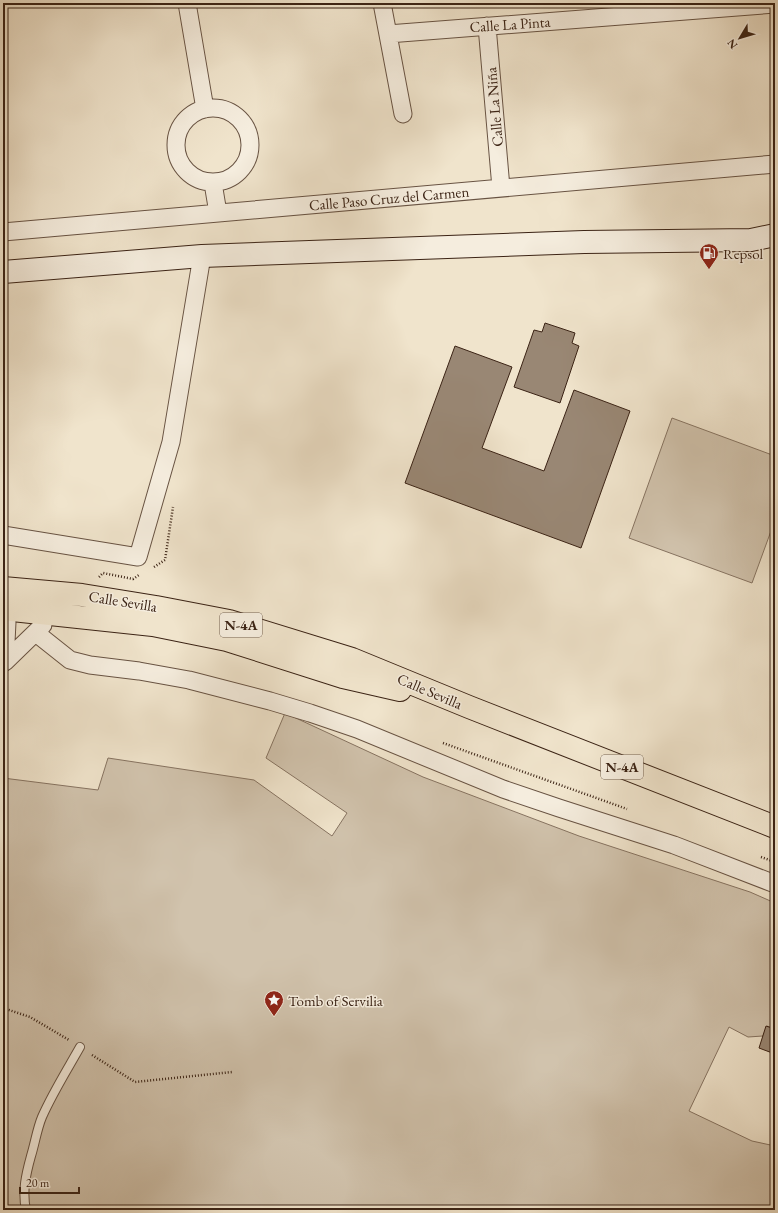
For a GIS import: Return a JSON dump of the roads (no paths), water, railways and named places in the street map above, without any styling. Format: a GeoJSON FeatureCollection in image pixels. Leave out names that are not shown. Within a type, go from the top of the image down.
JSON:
{"type":"FeatureCollection","features":[{"type":"Feature","properties":{"kind":"highway","name":"Calle Sevilla"},"geometry":{"type":"LineString","coordinates":[[3,588],[82,595],[229,621],[352,659],[469,707]]}},
{"type":"Feature","properties":{"kind":"highway","name":"Calle Sevilla"},"geometry":{"type":"LineString","coordinates":[[3,609],[153,625],[227,640],[343,677],[469,707]]}},
{"type":"Feature","properties":{"kind":"highway","name":"N-4A"},"geometry":{"type":"LineString","coordinates":[[469,707],[775,828]]}},
{"type":"Feature","properties":{"kind":"main road"},"geometry":{"type":"LineString","coordinates":[[3,272],[202,256],[584,242],[752,240],[775,234]]}},
{"type":"Feature","properties":{"kind":"main road"},"geometry":{"type":"LineString","coordinates":[[752,240],[775,247]]}},
{"type":"Feature","properties":{"kind":"street"},"geometry":{"type":"LineString","coordinates":[[187,3],[205,109]]}},
{"type":"Feature","properties":{"kind":"street"},"geometry":{"type":"LineString","coordinates":[[382,3],[402,114]]}},
{"type":"Feature","properties":{"kind":"street","name":"Calle La Pinta"},"geometry":{"type":"LineString","coordinates":[[388,34],[767,4]]}},
{"type":"Feature","properties":{"kind":"street","name":"Calle La Niña"},"geometry":{"type":"LineString","coordinates":[[487,26],[501,188]]}},
{"type":"Feature","properties":{"kind":"street"},"geometry":{"type":"LineString","coordinates":[[217,108],[229,112],[240,119],[247,129],[251,141],[248,159],[237,175],[226,181],[213,183],[202,181],[191,175],[183,166],[178,156],[176,144],[179,132],[185,122],[194,114],[205,109],[217,108]]}},
{"type":"Feature","properties":{"kind":"street","name":"Calle Paso Cruz del Carmen"},"geometry":{"type":"LineString","coordinates":[[3,232],[775,164]]}},
{"type":"Feature","properties":{"kind":"street"},"geometry":{"type":"LineString","coordinates":[[213,183],[218,212]]}},
{"type":"Feature","properties":{"kind":"street"},"geometry":{"type":"LineString","coordinates":[[3,535],[138,557],[171,442],[202,256]]}},
{"type":"Feature","properties":{"kind":"street"},"geometry":{"type":"LineString","coordinates":[[3,614],[7,622],[5,662],[54,615]]}},
{"type":"Feature","properties":{"kind":"street"},"geometry":{"type":"LineString","coordinates":[[36,633],[70,660],[90,665],[139,671],[189,680],[243,693],[304,711],[357,730],[503,789],[674,845],[775,884]]}},
{"type":"Feature","properties":{"kind":"lane"},"geometry":{"type":"LineString","coordinates":[[26,1210],[24,1192],[25,1180],[42,1118],[62,1078],[80,1047]]}},
{"type":"Feature","properties":{"kind":"place","name":"Repsol"},"geometry":{"type":"Point","coordinates":[709,270]}},
{"type":"Feature","properties":{"kind":"place","name":"Tomb of Servilia"},"geometry":{"type":"Point","coordinates":[274,1017]}}]}
